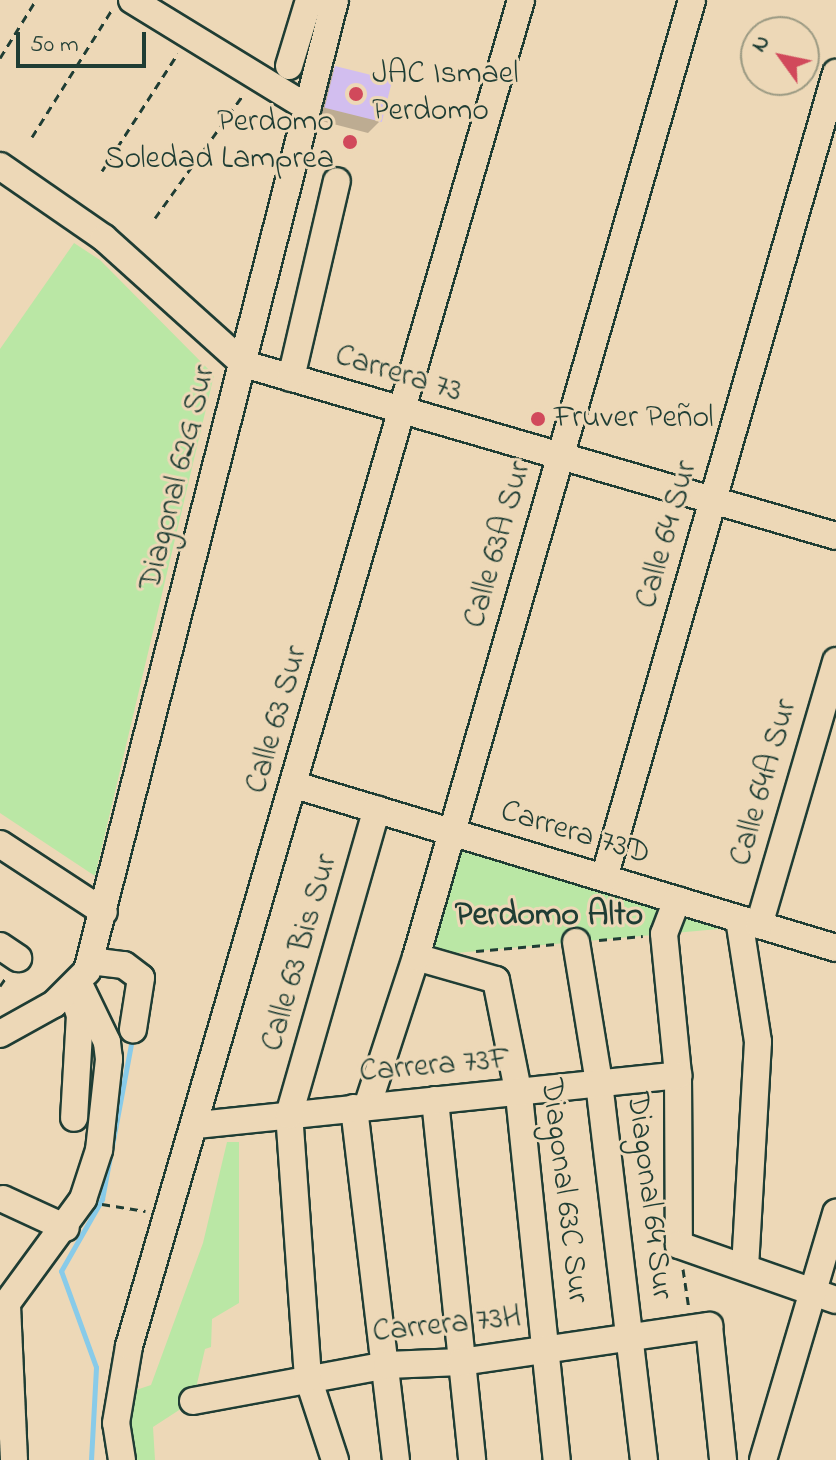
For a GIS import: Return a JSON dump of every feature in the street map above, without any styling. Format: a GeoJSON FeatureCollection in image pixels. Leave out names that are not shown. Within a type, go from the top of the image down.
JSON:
{"type":"FeatureCollection","features":[{"type":"Feature","properties":{"kind":"street"},"geometry":{"type":"LineString","coordinates":[[132,0],[255,79],[308,108]]}},
{"type":"Feature","properties":{"kind":"street"},"geometry":{"type":"LineString","coordinates":[[289,66],[309,0]]}},
{"type":"Feature","properties":{"kind":"street","name":"Diagonal 62G Sur"},"geometry":{"type":"LineString","coordinates":[[82,977],[104,912],[335,0]]}},
{"type":"Feature","properties":{"kind":"street","name":"Calle 63 Sur"},"geometry":{"type":"LineString","coordinates":[[122,1460],[116,1423],[129,1346],[197,1125],[521,0]]}},
{"type":"Feature","properties":{"kind":"street","name":"Calle 63A Sur"},"geometry":{"type":"LineString","coordinates":[[361,1108],[416,957],[692,0]]}},
{"type":"Feature","properties":{"kind":"street","name":"Calle 64 Sur"},"geometry":{"type":"LineString","coordinates":[[604,878],[836,73]]}},
{"type":"Feature","properties":{"kind":"street","name":"Carrera 73"},"geometry":{"type":"LineString","coordinates":[[4,176],[113,245],[244,364],[836,536]]}},
{"type":"Feature","properties":{"kind":"street"},"geometry":{"type":"LineString","coordinates":[[291,378],[337,181]]}},
{"type":"Feature","properties":{"kind":"street","name":"Calle 64A Sur"},"geometry":{"type":"LineString","coordinates":[[749,922],[836,661]]}},
{"type":"Feature","properties":{"kind":"street","name":"Carrera 73D"},"geometry":{"type":"LineString","coordinates":[[295,785],[836,948]]}},
{"type":"Feature","properties":{"kind":"street","name":"Calle 63 Bis Sur"},"geometry":{"type":"LineString","coordinates":[[289,1115],[377,809]]}},
{"type":"Feature","properties":{"kind":"street"},"geometry":{"type":"LineString","coordinates":[[0,844],[104,912]]}},
{"type":"Feature","properties":{"kind":"street"},"geometry":{"type":"LineString","coordinates":[[677,900],[664,934],[678,1075],[679,1245],[824,1295]]}},
{"type":"Feature","properties":{"kind":"street"},"geometry":{"type":"LineString","coordinates":[[745,1266],[758,1042],[749,922]]}},
{"type":"Feature","properties":{"kind":"street","name":"Diagonal 64 Sur"},"geometry":{"type":"LineString","coordinates":[[576,942],[599,1083],[632,1339],[644,1460]]}},
{"type":"Feature","properties":{"kind":"street","name":"Diagonal 63C Sur"},"geometry":{"type":"LineString","coordinates":[[416,957],[496,980],[519,1095],[549,1349],[557,1460]]}},
{"type":"Feature","properties":{"kind":"street"},"geometry":{"type":"LineString","coordinates":[[0,1034],[82,977],[124,965],[141,978],[133,1029]]}},
{"type":"Feature","properties":{"kind":"street"},"geometry":{"type":"LineString","coordinates":[[74,1118],[82,977]]}},
{"type":"Feature","properties":{"kind":"street"},"geometry":{"type":"LineString","coordinates":[[14,1460],[7,1303],[66,1228],[83,1199],[99,1150],[109,1059],[107,1042],[82,977]]}},
{"type":"Feature","properties":{"kind":"street","name":"Carrera 73F"},"geometry":{"type":"LineString","coordinates":[[197,1125],[435,1100],[519,1095],[678,1075]]}},
{"type":"Feature","properties":{"kind":"street"},"geometry":{"type":"LineString","coordinates":[[435,1100],[472,1460]]}},
{"type":"Feature","properties":{"kind":"street"},"geometry":{"type":"LineString","coordinates":[[361,1108],[396,1460]]}},
{"type":"Feature","properties":{"kind":"street"},"geometry":{"type":"LineString","coordinates":[[289,1115],[308,1378],[335,1460]]}},
{"type":"Feature","properties":{"kind":"street"},"geometry":{"type":"LineString","coordinates":[[3,1199],[66,1228]]}},
{"type":"Feature","properties":{"kind":"street"},"geometry":{"type":"LineString","coordinates":[[763,1460],[824,1295],[836,1213]]}},
{"type":"Feature","properties":{"kind":"street"},"geometry":{"type":"LineString","coordinates":[[700,1327],[723,1460]]}},
{"type":"Feature","properties":{"kind":"street","name":"Carrera 73H"},"geometry":{"type":"LineString","coordinates":[[193,1401],[387,1365],[461,1362],[700,1327]]}},
{"type":"Feature","properties":{"kind":"path"},"geometry":{"type":"LineString","coordinates":[[0,58],[36,0]]}},
{"type":"Feature","properties":{"kind":"path"},"geometry":{"type":"LineString","coordinates":[[32,137],[118,0]]}},
{"type":"Feature","properties":{"kind":"path"},"geometry":{"type":"LineString","coordinates":[[102,171],[188,37]]}},
{"type":"Feature","properties":{"kind":"path"},"geometry":{"type":"LineString","coordinates":[[155,218],[255,79]]}},
{"type":"Feature","properties":{"kind":"path"},"geometry":{"type":"LineString","coordinates":[[111,1209],[168,1213]]}},
{"type":"Feature","properties":{"kind":"path"},"geometry":{"type":"LineString","coordinates":[[679,1245],[700,1327]]}},
{"type":"Feature","properties":{"kind":"green space"},"geometry":{"type":"Polygon","coordinates":[[[74,243],[100,260],[214,375],[95,876],[0,813],[0,349],[74,243]]]}},
{"type":"Feature","properties":{"kind":"green space"},"geometry":{"type":"Polygon","coordinates":[[[459,851],[740,927],[424,956],[459,851]]]}},
{"type":"Feature","properties":{"kind":"green space"},"geometry":{"type":"Polygon","coordinates":[[[227,1142],[239,1142],[239,1303],[212,1319],[211,1347],[205,1349],[193,1401],[153,1427],[155,1460],[135,1460],[125,1427],[133,1391],[151,1385],[203,1243],[227,1142]]]}},
{"type":"Feature","properties":{"kind":"building","name":"JAC Ismael Perdomo"},"geometry":{"type":"Polygon","coordinates":[[[335,66],[392,80],[382,122],[325,108],[335,66]]]}},
{"type":"Feature","properties":{"kind":"waterway"},"geometry":{"type":"LineString","coordinates":[[91,1460],[96,1367],[61,1271],[102,1199],[132,1038]]}},
{"type":"Feature","properties":{"kind":"place","name":"JAC Ismael Perdomo"},"geometry":{"type":"Point","coordinates":[356,94]}},
{"type":"Feature","properties":{"kind":"place","name":"Perdomo Soledad Lamprea"},"geometry":{"type":"Point","coordinates":[350,142]}},
{"type":"Feature","properties":{"kind":"place","name":"Fruver Peñol"},"geometry":{"type":"Point","coordinates":[538,419]}},
{"type":"Feature","properties":{"kind":"district","name":"Perdomo Alto"},"geometry":{"type":"Point","coordinates":[549,917]}}]}
